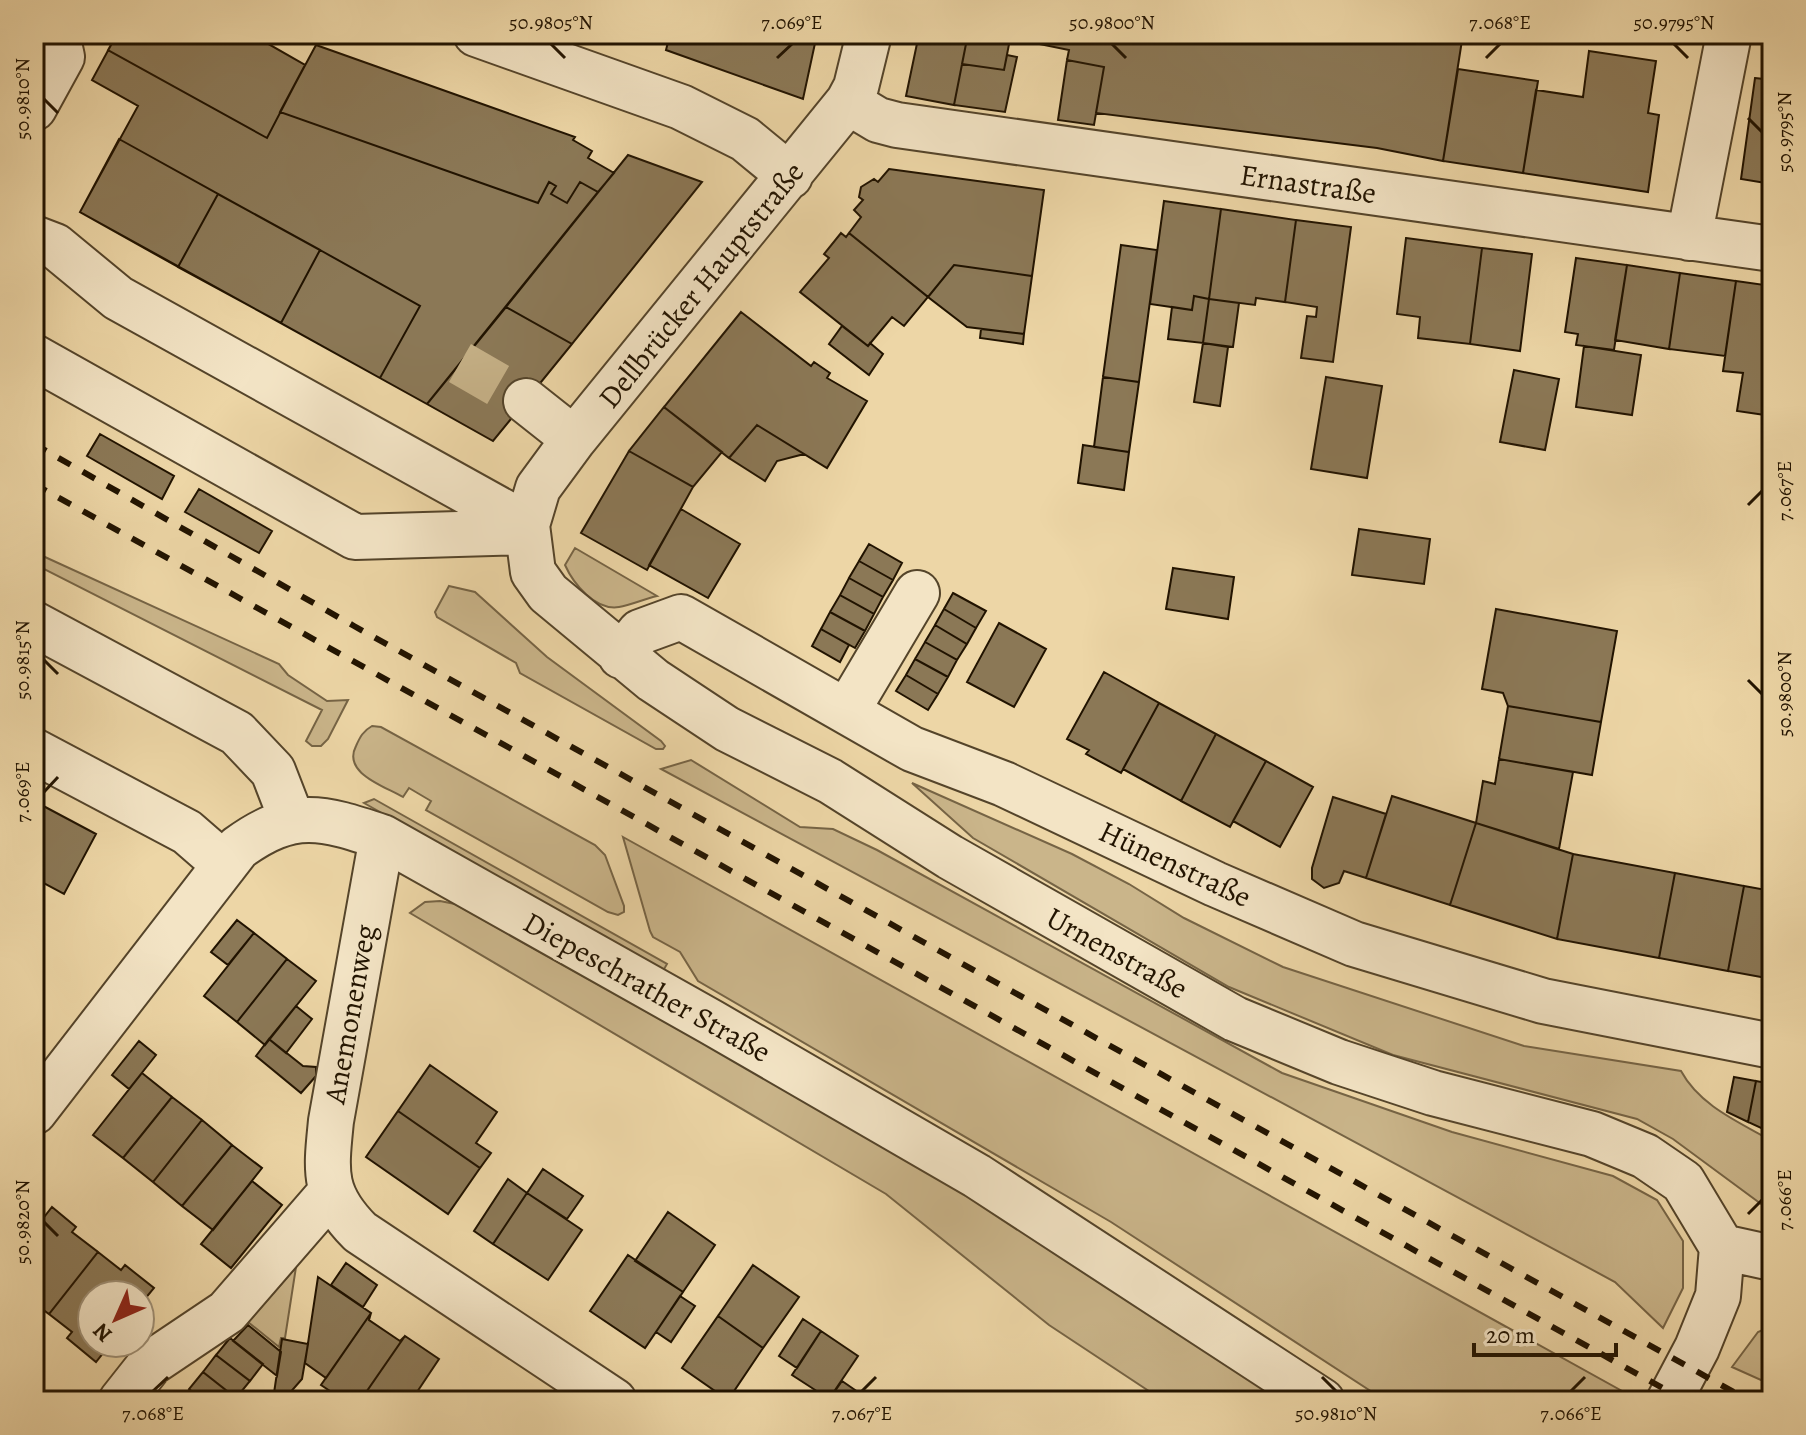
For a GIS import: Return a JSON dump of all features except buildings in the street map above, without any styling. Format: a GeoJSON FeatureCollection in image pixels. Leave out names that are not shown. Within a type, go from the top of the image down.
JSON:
{"type":"FeatureCollection","features":[{"type":"Feature","properties":{"kind":"street"},"geometry":{"type":"LineString","coordinates":[[34,108],[62,57],[57,34]]}},
{"type":"Feature","properties":{"kind":"street"},"geometry":{"type":"LineString","coordinates":[[476,34],[681,107],[745,139],[790,176]]}},
{"type":"Feature","properties":{"kind":"street","name":"Dellbrücker Hauptstraße"},"geometry":{"type":"LineString","coordinates":[[526,528],[538,488],[574,439],[848,102],[856,87],[869,34]]}},
{"type":"Feature","properties":{"kind":"street"},"geometry":{"type":"LineString","coordinates":[[1689,238],[1729,34]]}},
{"type":"Feature","properties":{"kind":"street","name":"Ernastraße"},"geometry":{"type":"LineString","coordinates":[[848,102],[878,120],[897,125],[1772,249]]}},
{"type":"Feature","properties":{"kind":"street"},"geometry":{"type":"LineString","coordinates":[[34,238],[55,246],[118,298],[526,528]]}},
{"type":"Feature","properties":{"kind":"street"},"geometry":{"type":"LineString","coordinates":[[34,357],[355,537],[463,534],[526,528]]}},
{"type":"Feature","properties":{"kind":"street"},"geometry":{"type":"LineString","coordinates":[[526,401],[574,439]]}},
{"type":"Feature","properties":{"kind":"street","name":"Urnenstraße"},"geometry":{"type":"LineString","coordinates":[[526,528],[533,572],[548,593],[621,656],[727,729],[830,781],[950,857],[1235,1019],[1365,1071],[1433,1093],[1592,1134],[1645,1156],[1683,1182],[1722,1247]]}},
{"type":"Feature","properties":{"kind":"street"},"geometry":{"type":"LineString","coordinates":[[847,711],[917,593]]}},
{"type":"Feature","properties":{"kind":"street","name":"Hünenstraße"},"geometry":{"type":"LineString","coordinates":[[621,656],[640,632],[681,617],[912,749],[1004,784],[1215,884],[1354,944],[1543,1001],[1772,1046]]}},
{"type":"Feature","properties":{"kind":"street"},"geometry":{"type":"LineString","coordinates":[[34,624],[237,733],[273,771],[292,820]]}},
{"type":"Feature","properties":{"kind":"street"},"geometry":{"type":"LineString","coordinates":[[34,751],[187,832],[225,865]]}},
{"type":"Feature","properties":{"kind":"street","name":"Diepeschrather Straße"},"geometry":{"type":"LineString","coordinates":[[34,1112],[238,848],[263,830],[292,820],[330,820],[382,837],[977,1176],[1322,1401]]}},
{"type":"Feature","properties":{"kind":"street","name":"Anemonenweg"},"geometry":{"type":"LineString","coordinates":[[382,837],[331,1121],[327,1165],[331,1192],[341,1214],[360,1232],[614,1401]]}},
{"type":"Feature","properties":{"kind":"street"},"geometry":{"type":"LineString","coordinates":[[121,1401],[151,1363],[227,1312],[331,1192]]}},
{"type":"Feature","properties":{"kind":"street"},"geometry":{"type":"LineString","coordinates":[[1669,1401],[1697,1348],[1718,1296],[1722,1247],[1772,1258]]}},
{"type":"Feature","properties":{"kind":"shaded area"},"geometry":{"type":"Polygon","coordinates":[[[575,548],[657,596],[619,607],[602,605],[593,600],[573,580],[565,565],[575,548]]]}},
{"type":"Feature","properties":{"kind":"shaded area"},"geometry":{"type":"Polygon","coordinates":[[[34,552],[279,664],[288,675],[327,701],[348,700],[328,739],[321,746],[312,746],[306,741],[322,710],[34,564],[34,552]]]}},
{"type":"Feature","properties":{"kind":"shaded area"},"geometry":{"type":"Polygon","coordinates":[[[449,586],[475,592],[547,657],[661,741],[665,746],[663,749],[656,749],[520,673],[516,663],[437,617],[435,612],[449,586]]]}},
{"type":"Feature","properties":{"kind":"shaded area"},"geometry":{"type":"Polygon","coordinates":[[[372,726],[381,727],[595,845],[605,855],[624,912],[618,915],[608,912],[426,810],[431,801],[409,788],[403,797],[367,778],[355,764],[353,755],[360,737],[372,726]]]}},
{"type":"Feature","properties":{"kind":"shaded area"},"geometry":{"type":"Polygon","coordinates":[[[691,760],[800,827],[833,829],[877,850],[1282,1073],[1452,1132],[1613,1176],[1657,1200],[1683,1241],[1683,1288],[1663,1328],[1615,1282],[661,769],[691,760]]]}},
{"type":"Feature","properties":{"kind":"shaded area"},"geometry":{"type":"Polygon","coordinates":[[[912,783],[1072,854],[1184,918],[1283,967],[1524,1046],[1681,1071],[1709,1104],[1772,1141],[1772,1212],[1673,1139],[1637,1119],[1393,1055],[1229,987],[973,838],[912,783]]]}},
{"type":"Feature","properties":{"kind":"shaded area"},"geometry":{"type":"Polygon","coordinates":[[[374,799],[667,964],[663,971],[364,803],[374,799]]]}},
{"type":"Feature","properties":{"kind":"shaded area"},"geometry":{"type":"Polygon","coordinates":[[[623,837],[1622,1391],[1620,1401],[1386,1401],[1111,1222],[698,981],[680,952],[653,937],[623,837]]]}},
{"type":"Feature","properties":{"kind":"shaded area"},"geometry":{"type":"Polygon","coordinates":[[[425,902],[455,904],[1016,1219],[1285,1401],[1164,1401],[1049,1325],[886,1194],[410,913],[425,902]]]}},
{"type":"Feature","properties":{"kind":"shaded area"},"geometry":{"type":"Polygon","coordinates":[[[296,1267],[285,1338],[281,1338],[279,1347],[248,1322],[296,1267]]]}},
{"type":"Feature","properties":{"kind":"shaded area"},"geometry":{"type":"Polygon","coordinates":[[[1772,1326],[1772,1385],[1732,1367],[1758,1332],[1772,1326]]]}},
{"type":"Feature","properties":{"kind":"tunnel"},"geometry":{"type":"LineString","coordinates":[[460,363],[526,401]]}},
{"type":"Feature","properties":{"kind":"railway"},"geometry":{"type":"LineString","coordinates":[[34,444],[354,626],[1750,1401]]}},
{"type":"Feature","properties":{"kind":"railway"},"geometry":{"type":"LineString","coordinates":[[34,484],[1686,1401]]}}]}
